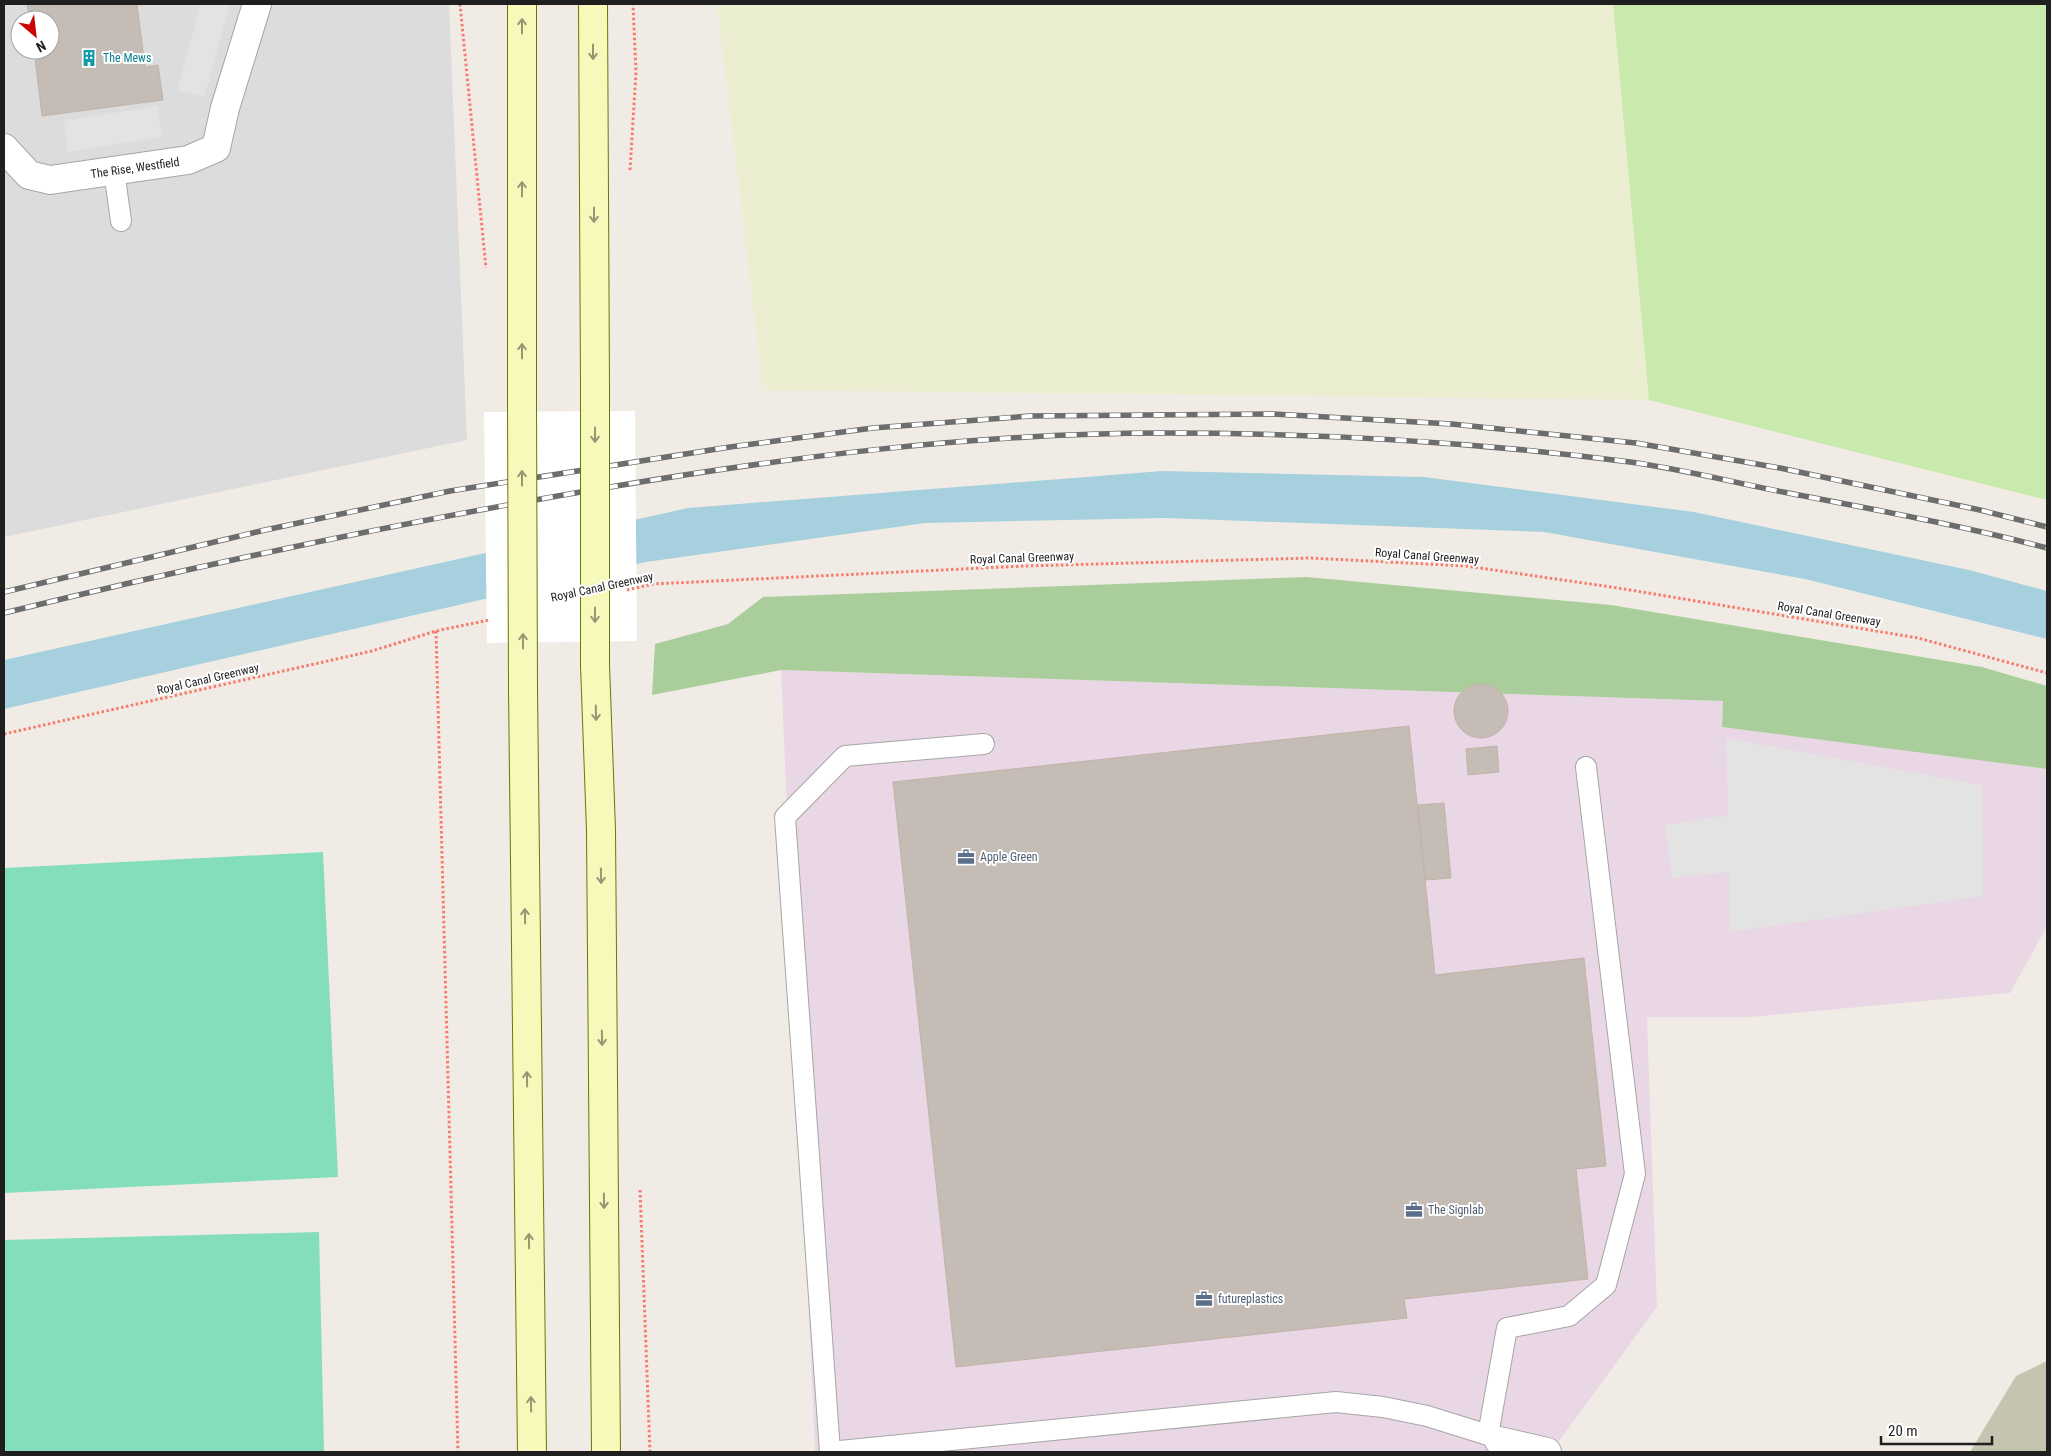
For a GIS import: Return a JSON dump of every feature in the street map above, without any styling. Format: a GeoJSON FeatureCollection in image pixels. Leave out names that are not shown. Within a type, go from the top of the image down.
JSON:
{"type":"FeatureCollection","features":[{"type":"Feature","properties":{"kind":"main road"},"geometry":{"type":"LineString","coordinates":[[522,4],[523,690],[532,1452]]}},
{"type":"Feature","properties":{"kind":"main road"},"geometry":{"type":"LineString","coordinates":[[593,4],[595,665],[601,830],[606,1452]]}},
{"type":"Feature","properties":{"kind":"street","name":"The Rise, Westfield"},"geometry":{"type":"LineString","coordinates":[[4,148],[29,175],[50,180],[188,160],[216,148],[225,108],[257,4]]}},
{"type":"Feature","properties":{"kind":"street"},"geometry":{"type":"LineString","coordinates":[[1494,1438],[1547,1452]]}},
{"type":"Feature","properties":{"kind":"lane"},"geometry":{"type":"LineString","coordinates":[[114,171],[121,221]]}},
{"type":"Feature","properties":{"kind":"lane"},"geometry":{"type":"LineString","coordinates":[[984,744],[845,756],[785,816],[830,1452],[1336,1402],[1383,1407],[1427,1416],[1494,1438],[1507,1328],[1569,1316],[1606,1285],[1635,1174],[1586,767]]}},
{"type":"Feature","properties":{"kind":"path"},"geometry":{"type":"LineString","coordinates":[[460,4],[486,270]]}},
{"type":"Feature","properties":{"kind":"path","name":"Royal Canal Greenway"},"geometry":{"type":"LineString","coordinates":[[624,590],[653,584],[1024,566],[1310,558],[1466,566],[1628,589],[1918,638],[2047,673]]}},
{"type":"Feature","properties":{"kind":"path","name":"Royal Canal Greenway"},"geometry":{"type":"LineString","coordinates":[[4,734],[372,651],[436,631],[493,619]]}},
{"type":"Feature","properties":{"kind":"path"},"geometry":{"type":"LineString","coordinates":[[436,631],[458,1452]]}},
{"type":"Feature","properties":{"kind":"shaded area"},"geometry":{"type":"Polygon","coordinates":[[[4,4],[449,4],[467,440],[4,537],[4,4]]]}},
{"type":"Feature","properties":{"kind":"shaded area"},"geometry":{"type":"Polygon","coordinates":[[[201,4],[230,4],[204,97],[177,90],[201,4]]]}},
{"type":"Feature","properties":{"kind":"shaded area"},"geometry":{"type":"Polygon","coordinates":[[[717,4],[1613,4],[1649,400],[763,390],[717,4]]]}},
{"type":"Feature","properties":{"kind":"shaded area"},"geometry":{"type":"Polygon","coordinates":[[[158,106],[162,137],[68,152],[64,121],[158,106]]]}},
{"type":"Feature","properties":{"kind":"shaded area"},"geometry":{"type":"Polygon","coordinates":[[[781,670],[1723,701],[1722,727],[2047,769],[2047,926],[2010,993],[1751,1017],[1647,1017],[1657,1307],[1551,1452],[815,1452],[781,670]]]}},
{"type":"Feature","properties":{"kind":"shaded area"},"geometry":{"type":"Polygon","coordinates":[[[1726,738],[1982,785],[1983,896],[1730,932],[1729,872],[1672,878],[1665,825],[1728,815],[1726,738]]]}},
{"type":"Feature","properties":{"kind":"shaded area"},"geometry":{"type":"Polygon","coordinates":[[[2047,1361],[2047,1452],[1970,1452],[2016,1376],[2047,1361]]]}},
{"type":"Feature","properties":{"kind":"green space"},"geometry":{"type":"Polygon","coordinates":[[[1613,4],[2047,4],[2047,500],[1649,400],[1613,4]]]}},
{"type":"Feature","properties":{"kind":"green space"},"geometry":{"type":"Polygon","coordinates":[[[1307,577],[1611,605],[1982,667],[2047,686],[2047,769],[1722,727],[1723,701],[781,670],[652,695],[655,644],[728,624],[763,597],[1307,577]]]}},
{"type":"Feature","properties":{"kind":"green space"},"geometry":{"type":"Polygon","coordinates":[[[323,852],[338,1177],[4,1193],[4,868],[323,852]]]}},
{"type":"Feature","properties":{"kind":"green space"},"geometry":{"type":"Polygon","coordinates":[[[319,1232],[324,1452],[4,1452],[4,1240],[319,1232]]]}},
{"type":"Feature","properties":{"kind":"water"},"geometry":{"type":"Polygon","coordinates":[[[1162,471],[1424,477],[1694,512],[1969,570],[2047,591],[2047,639],[1805,579],[1544,532],[1166,518],[925,523],[646,562],[4,709],[4,660],[688,508],[1162,471]]]}},
{"type":"Feature","properties":{"kind":"pier"},"geometry":{"type":"Polygon","coordinates":[[[635,411],[637,641],[487,643],[484,412],[635,411]]]}},
{"type":"Feature","properties":{"kind":"building","name":"The Mews"},"geometry":{"type":"Polygon","coordinates":[[[27,4],[137,4],[145,67],[158,65],[163,100],[42,116],[35,60],[60,60],[60,10],[28,10],[27,4]]]}},
{"type":"Feature","properties":{"kind":"building"},"geometry":{"type":"Polygon","coordinates":[[[1476,684],[1486,684],[1496,688],[1504,696],[1508,711],[1504,726],[1496,734],[1486,738],[1476,738],[1466,734],[1458,726],[1454,716],[1454,706],[1458,696],[1466,688],[1476,684]]]}},
{"type":"Feature","properties":{"kind":"building"},"geometry":{"type":"Polygon","coordinates":[[[1409,726],[1435,975],[1584,958],[1606,1166],[1576,1169],[1588,1279],[1404,1299],[1407,1318],[956,1367],[893,782],[1409,726]]]}},
{"type":"Feature","properties":{"kind":"building"},"geometry":{"type":"Polygon","coordinates":[[[1497,746],[1499,772],[1468,775],[1466,749],[1497,746]]]}},
{"type":"Feature","properties":{"kind":"building"},"geometry":{"type":"Polygon","coordinates":[[[1444,803],[1451,878],[1425,880],[1418,805],[1444,803]]]}},
{"type":"Feature","properties":{"kind":"railway"},"geometry":{"type":"LineString","coordinates":[[4,592],[265,530],[450,491],[730,447],[873,428],[1030,416],[1273,414],[1452,424],[1636,443],[1780,468],[1980,510],[2047,527]]}},
{"type":"Feature","properties":{"kind":"railway"},"geometry":{"type":"LineString","coordinates":[[4,613],[303,545],[453,515],[604,488],[743,466],[882,449],[952,442],[1093,434],[1221,433],[1338,437],[1455,444],[1572,455],[1630,462],[1687,472],[1882,511],[2047,548]]}},
{"type":"Feature","properties":{"kind":"place","name":"The Mews"},"geometry":{"type":"Point","coordinates":[89,58]}},
{"type":"Feature","properties":{"kind":"place","name":"Apple Green"},"geometry":{"type":"Point","coordinates":[966,857]}},
{"type":"Feature","properties":{"kind":"place","name":"The Signlab"},"geometry":{"type":"Point","coordinates":[1414,1210]}},
{"type":"Feature","properties":{"kind":"place","name":"futureplastics"},"geometry":{"type":"Point","coordinates":[1204,1299]}}]}
